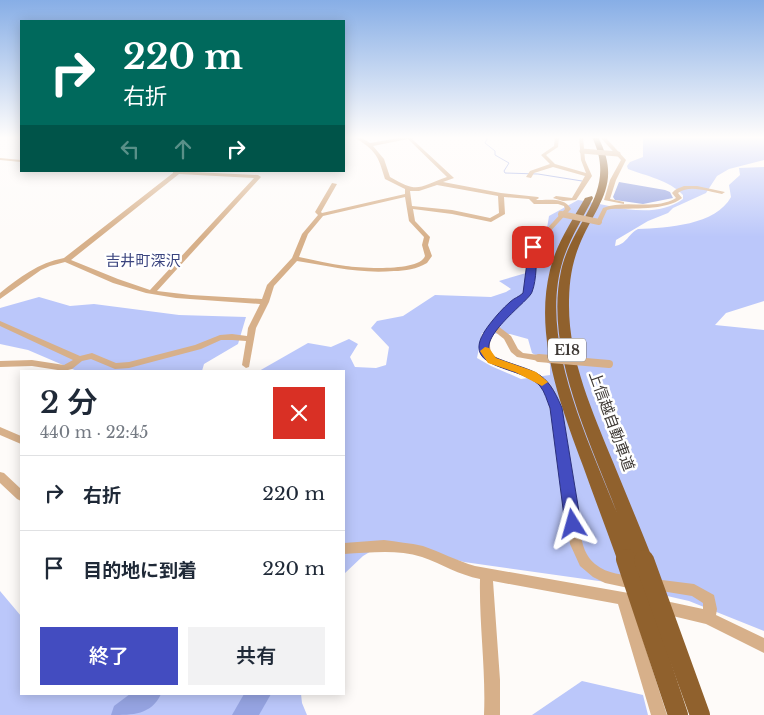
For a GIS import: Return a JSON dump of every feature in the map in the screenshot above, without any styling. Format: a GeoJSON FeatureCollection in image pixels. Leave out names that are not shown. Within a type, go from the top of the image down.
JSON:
{"type":"FeatureCollection","features":[{"type":"Feature","properties":{"kind":"highway","name":"上信越自動車道"},"geometry":{"type":"LineString","coordinates":[[597,170],[597,178],[588,200],[563,245],[555,268],[551,296],[552,332],[566,396],[700,715]]}},
{"type":"Feature","properties":{"kind":"highway","name":"上信越自動車道"},"geometry":{"type":"LineString","coordinates":[[605,170],[605,179],[600,195],[569,258],[563,298],[565,333],[580,397],[635,560],[678,715]]}},
{"type":"Feature","properties":{"kind":"street"},"geometry":{"type":"LineString","coordinates":[[294,259],[328,263],[353,269],[394,269],[425,263],[428,258],[425,244],[427,237],[412,221],[407,192],[387,178],[386,170]]}},
{"type":"Feature","properties":{"kind":"street"},"geometry":{"type":"LineString","coordinates":[[246,364],[252,328],[271,285],[294,259],[305,234],[321,215],[407,192],[427,189],[451,178],[444,170]]}},
{"type":"Feature","properties":{"kind":"street"},"geometry":{"type":"LineString","coordinates":[[529,177],[532,172],[537,170]]}},
{"type":"Feature","properties":{"kind":"street"},"geometry":{"type":"LineString","coordinates":[[570,170],[588,176]]}},
{"type":"Feature","properties":{"kind":"street"},"geometry":{"type":"LineString","coordinates":[[437,183],[501,195],[574,199],[578,196],[588,176],[587,170]]}},
{"type":"Feature","properties":{"kind":"street"},"geometry":{"type":"LineString","coordinates":[[618,170],[613,180],[607,200],[632,205]]}},
{"type":"Feature","properties":{"kind":"street"},"geometry":{"type":"LineString","coordinates":[[0,297],[27,275],[53,262],[66,260],[179,172],[258,178],[152,292]]}},
{"type":"Feature","properties":{"kind":"street"},"geometry":{"type":"LineString","coordinates":[[321,215],[318,212],[334,184]]}},
{"type":"Feature","properties":{"kind":"street"},"geometry":{"type":"LineString","coordinates":[[561,214],[599,222],[605,209],[677,201],[679,198],[675,193],[676,190],[684,188],[722,192]]}},
{"type":"Feature","properties":{"kind":"street"},"geometry":{"type":"LineString","coordinates":[[410,207],[452,212],[491,220],[502,214],[501,195]]}},
{"type":"Feature","properties":{"kind":"street"},"geometry":{"type":"LineString","coordinates":[[531,198],[534,202],[559,202],[566,205],[568,209],[561,214],[533,247],[528,293],[524,298],[515,303],[493,326],[484,346],[486,354],[492,361],[532,375],[545,384],[556,408],[576,544],[585,564],[599,575],[613,580],[699,592],[708,600],[710,609],[708,618]]}},
{"type":"Feature","properties":{"kind":"street"},"geometry":{"type":"LineString","coordinates":[[66,260],[152,292],[183,296],[238,298],[265,302]]}},
{"type":"Feature","properties":{"kind":"street"},"geometry":{"type":"LineString","coordinates":[[0,323],[79,359],[92,356],[115,366],[129,365],[198,347],[220,338],[251,339]]}},
{"type":"Feature","properties":{"kind":"street"},"geometry":{"type":"LineString","coordinates":[[493,326],[508,338],[514,350],[520,355],[609,364]]}},
{"type":"Feature","properties":{"kind":"street"},"geometry":{"type":"LineString","coordinates":[[0,364],[34,363],[59,369],[68,368],[76,364],[79,359]]}},
{"type":"Feature","properties":{"kind":"street"},"geometry":{"type":"LineString","coordinates":[[0,432],[20,440]]}},
{"type":"Feature","properties":{"kind":"street"},"geometry":{"type":"LineString","coordinates":[[0,476],[20,495]]}},
{"type":"Feature","properties":{"kind":"street"},"geometry":{"type":"LineString","coordinates":[[345,548],[384,546],[405,548],[423,552],[455,566],[487,574],[623,598],[708,618],[764,646]]}},
{"type":"Feature","properties":{"kind":"street"},"geometry":{"type":"LineString","coordinates":[[487,574],[489,638],[493,672],[492,715]]}},
{"type":"Feature","properties":{"kind":"street"},"geometry":{"type":"LineString","coordinates":[[623,598],[659,715]]}},
{"type":"Feature","properties":{"kind":"shaded area"},"geometry":{"type":"Polygon","coordinates":[[[632,170],[727,170],[717,176],[706,193],[648,221],[616,240],[615,246],[625,241],[638,229],[676,226],[714,214],[731,197],[729,185],[740,175],[739,170],[764,170],[764,301],[726,313],[715,325],[764,330],[764,631],[689,601],[606,582],[464,562],[388,541],[363,556],[345,573],[345,370],[261,370],[308,343],[331,347],[349,339],[358,344],[350,357],[355,367],[376,368],[386,365],[389,347],[371,328],[377,321],[403,316],[435,295],[491,297],[511,289],[499,281],[533,271],[536,253],[547,228],[549,216],[578,200],[618,208],[645,210],[671,206],[683,199],[683,195],[677,190],[657,179],[632,170]],[[482,333],[477,358],[521,379],[550,375],[550,364],[532,353],[528,339],[510,334],[482,333]]]}},
{"type":"Feature","properties":{"kind":"shaded area"},"geometry":{"type":"Polygon","coordinates":[[[619,182],[665,190],[670,192],[673,198],[643,204],[615,200],[613,197],[619,182]]]}},
{"type":"Feature","properties":{"kind":"shaded area"},"geometry":{"type":"Polygon","coordinates":[[[39,297],[70,306],[94,304],[179,315],[246,317],[238,344],[204,364],[202,370],[75,370],[28,350],[0,344],[0,308],[39,297]]]}},
{"type":"Feature","properties":{"kind":"shaded area"},"geometry":{"type":"Polygon","coordinates":[[[0,591],[20,615],[20,695],[301,695],[307,715],[0,715],[0,591]]]}},
{"type":"Feature","properties":{"kind":"shaded area"},"geometry":{"type":"Polygon","coordinates":[[[582,681],[643,695],[648,715],[532,715],[582,681]]]}},
{"type":"Feature","properties":{"kind":"waterway"},"geometry":{"type":"LineString","coordinates":[[504,170],[505,173],[538,174],[582,181]]}},
{"type":"Feature","properties":{"kind":"waterway"},"geometry":{"type":"LineString","coordinates":[[123,715],[148,695]]}},
{"type":"Feature","properties":{"kind":"waterway"},"geometry":{"type":"LineString","coordinates":[[244,715],[258,695]]}},
{"type":"Feature","properties":{"kind":"slow traffic"},"geometry":{"type":"LineString","coordinates":[[485,351],[492,361],[520,369],[542,382]]}},
{"type":"Feature","properties":{"kind":"district","name":"吉井町深沢"},"geometry":{"type":"Point","coordinates":[143,260]}},
{"type":"Feature","properties":{"kind":"route"},"geometry":{"type":"LineString","coordinates":[[533,247],[528,293],[524,298],[515,303],[493,326],[484,346],[486,354],[492,361],[520,369],[532,375],[545,384],[551,395],[556,408],[573,524]]}}]}
